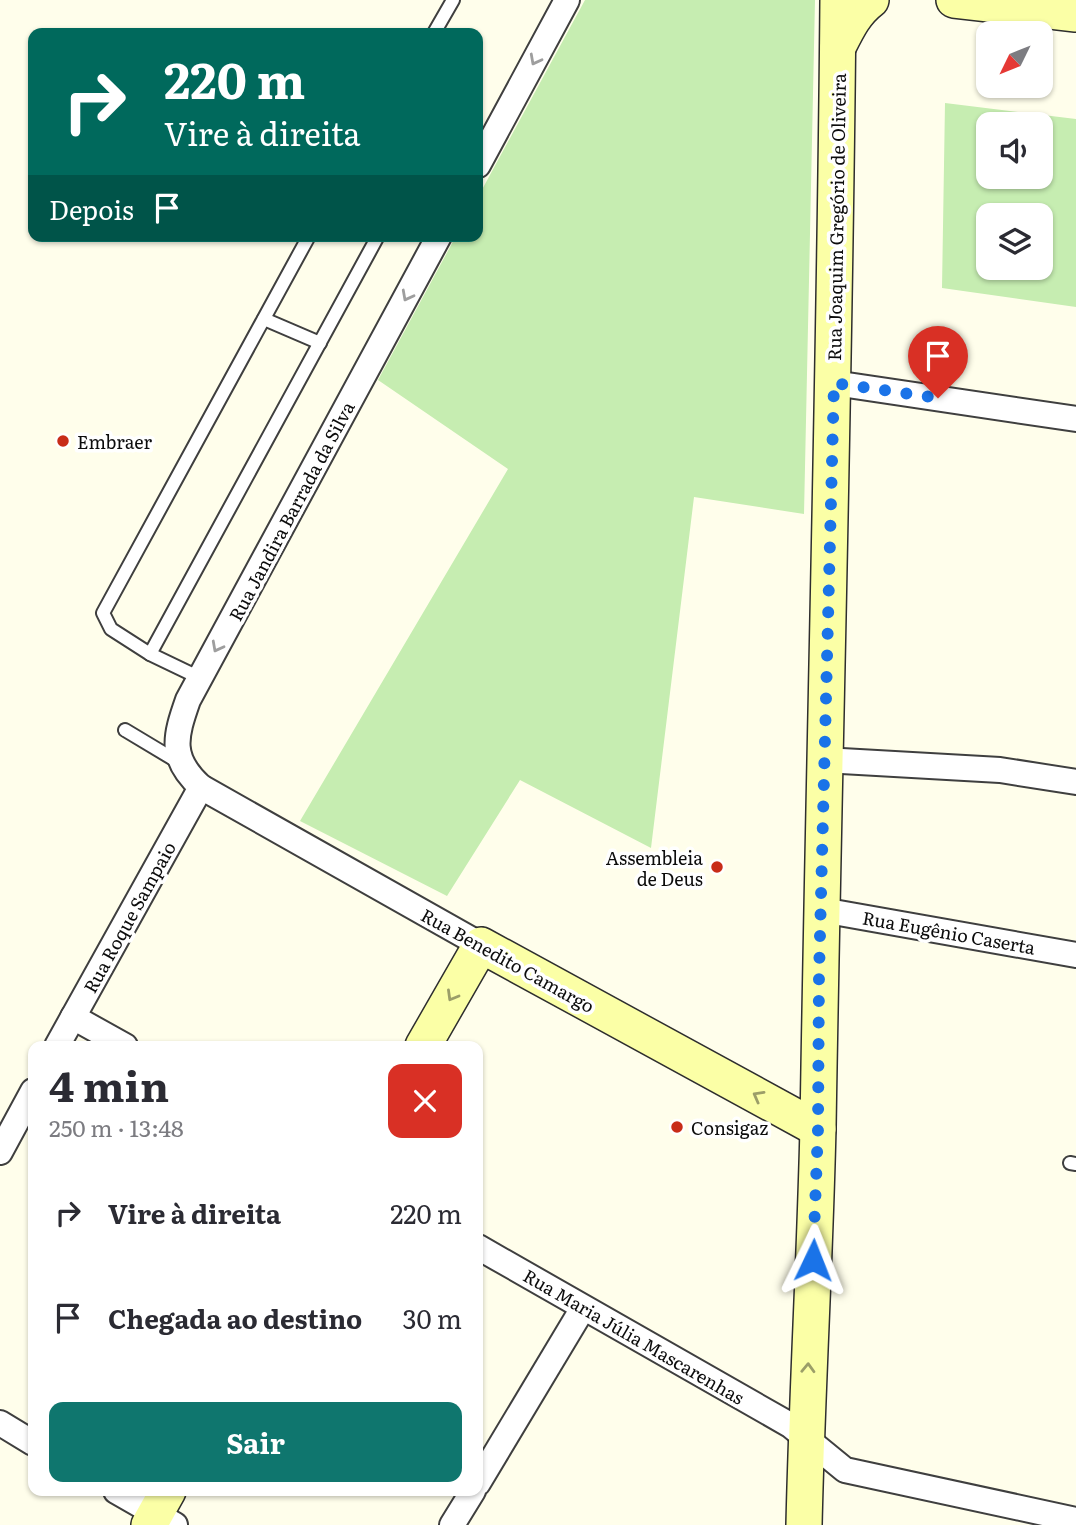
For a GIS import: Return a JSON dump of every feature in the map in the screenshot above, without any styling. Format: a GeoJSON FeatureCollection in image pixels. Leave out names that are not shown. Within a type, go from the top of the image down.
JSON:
{"type":"FeatureCollection","features":[{"type":"Feature","properties":{"kind":"street"},"geometry":{"type":"LineString","coordinates":[[483,156],[567,0]]}},
{"type":"Feature","properties":{"kind":"street","name":"Rua Joaquim Gregório de Oliveira"},"geometry":{"type":"LineString","coordinates":[[804,1515],[801,1426],[818,1129],[834,383],[838,0]]}},
{"type":"Feature","properties":{"kind":"street"},"geometry":{"type":"LineString","coordinates":[[838,47],[849,24],[871,0]]}},
{"type":"Feature","properties":{"kind":"street"},"geometry":{"type":"LineString","coordinates":[[954,0],[1076,14]]}},
{"type":"Feature","properties":{"kind":"street","name":"Rua Jandira Barrada da Silva"},"geometry":{"type":"LineString","coordinates":[[180,763],[177,732],[188,700],[436,242]]}},
{"type":"Feature","properties":{"kind":"street"},"geometry":{"type":"LineString","coordinates":[[834,383],[1076,419]]}},
{"type":"Feature","properties":{"kind":"street"},"geometry":{"type":"LineString","coordinates":[[824,760],[1000,770],[1076,782]]}},
{"type":"Feature","properties":{"kind":"street"},"geometry":{"type":"LineString","coordinates":[[180,763],[201,787]]}},
{"type":"Feature","properties":{"kind":"street","name":"Rua Benedito Camargo"},"geometry":{"type":"LineString","coordinates":[[201,787],[481,945],[818,1129]]}},
{"type":"Feature","properties":{"kind":"street","name":"Rua Roque Sampaio"},"geometry":{"type":"LineString","coordinates":[[60,1041],[201,787]]}},
{"type":"Feature","properties":{"kind":"street","name":"Rua Eugênio Caserta"},"geometry":{"type":"LineString","coordinates":[[822,910],[1076,955]]}},
{"type":"Feature","properties":{"kind":"street"},"geometry":{"type":"LineString","coordinates":[[426,1041],[481,945]]}},
{"type":"Feature","properties":{"kind":"street"},"geometry":{"type":"LineString","coordinates":[[74,1017],[116,1041]]}},
{"type":"Feature","properties":{"kind":"street"},"geometry":{"type":"LineString","coordinates":[[0,1152],[28,1100]]}},
{"type":"Feature","properties":{"kind":"street","name":"Rua Maria Júlia Mascarenhas"},"geometry":{"type":"LineString","coordinates":[[483,1251],[801,1426],[820,1451],[845,1470]]}},
{"type":"Feature","properties":{"kind":"street"},"geometry":{"type":"LineString","coordinates":[[483,1475],[583,1308]]}},
{"type":"Feature","properties":{"kind":"street"},"geometry":{"type":"LineString","coordinates":[[0,1423],[28,1440]]}},
{"type":"Feature","properties":{"kind":"street"},"geometry":{"type":"LineString","coordinates":[[804,1515],[811,1489],[822,1480],[845,1470],[1076,1520]]}},
{"type":"Feature","properties":{"kind":"street"},"geometry":{"type":"LineString","coordinates":[[126,1496],[162,1514]]}},
{"type":"Feature","properties":{"kind":"street"},"geometry":{"type":"LineString","coordinates":[[453,1525],[470,1496]]}},
{"type":"Feature","properties":{"kind":"lane"},"geometry":{"type":"LineString","coordinates":[[438,28],[453,0]]}},
{"type":"Feature","properties":{"kind":"lane"},"geometry":{"type":"LineString","coordinates":[[200,678],[150,654],[111,629],[103,613],[306,242]]}},
{"type":"Feature","properties":{"kind":"lane"},"geometry":{"type":"LineString","coordinates":[[150,654],[375,242]]}},
{"type":"Feature","properties":{"kind":"lane"},"geometry":{"type":"LineString","coordinates":[[264,319],[320,343]]}},
{"type":"Feature","properties":{"kind":"lane"},"geometry":{"type":"LineString","coordinates":[[125,730],[180,763]]}},
{"type":"Feature","properties":{"kind":"green space"},"geometry":{"type":"Polygon","coordinates":[[[585,0],[815,0],[804,514],[694,497],[651,848],[520,780],[447,896],[300,821],[508,469],[378,380],[453,242],[483,242],[483,188],[585,0]]]}},
{"type":"Feature","properties":{"kind":"green space"},"geometry":{"type":"Polygon","coordinates":[[[945,103],[1019,112],[976,112],[976,189],[1053,189],[1053,116],[1076,119],[1076,307],[942,288],[945,103]]]}},
{"type":"Feature","properties":{"kind":"place","name":"Embraer"},"geometry":{"type":"Point","coordinates":[63,441]}},
{"type":"Feature","properties":{"kind":"place","name":"Assembleia de Deus"},"geometry":{"type":"Point","coordinates":[717,867]}},
{"type":"Feature","properties":{"kind":"place","name":"Consigaz"},"geometry":{"type":"Point","coordinates":[677,1127]}},
{"type":"Feature","properties":{"kind":"route"},"geometry":{"type":"LineString","coordinates":[[813,1260],[834,383],[938,398]]}}]}
